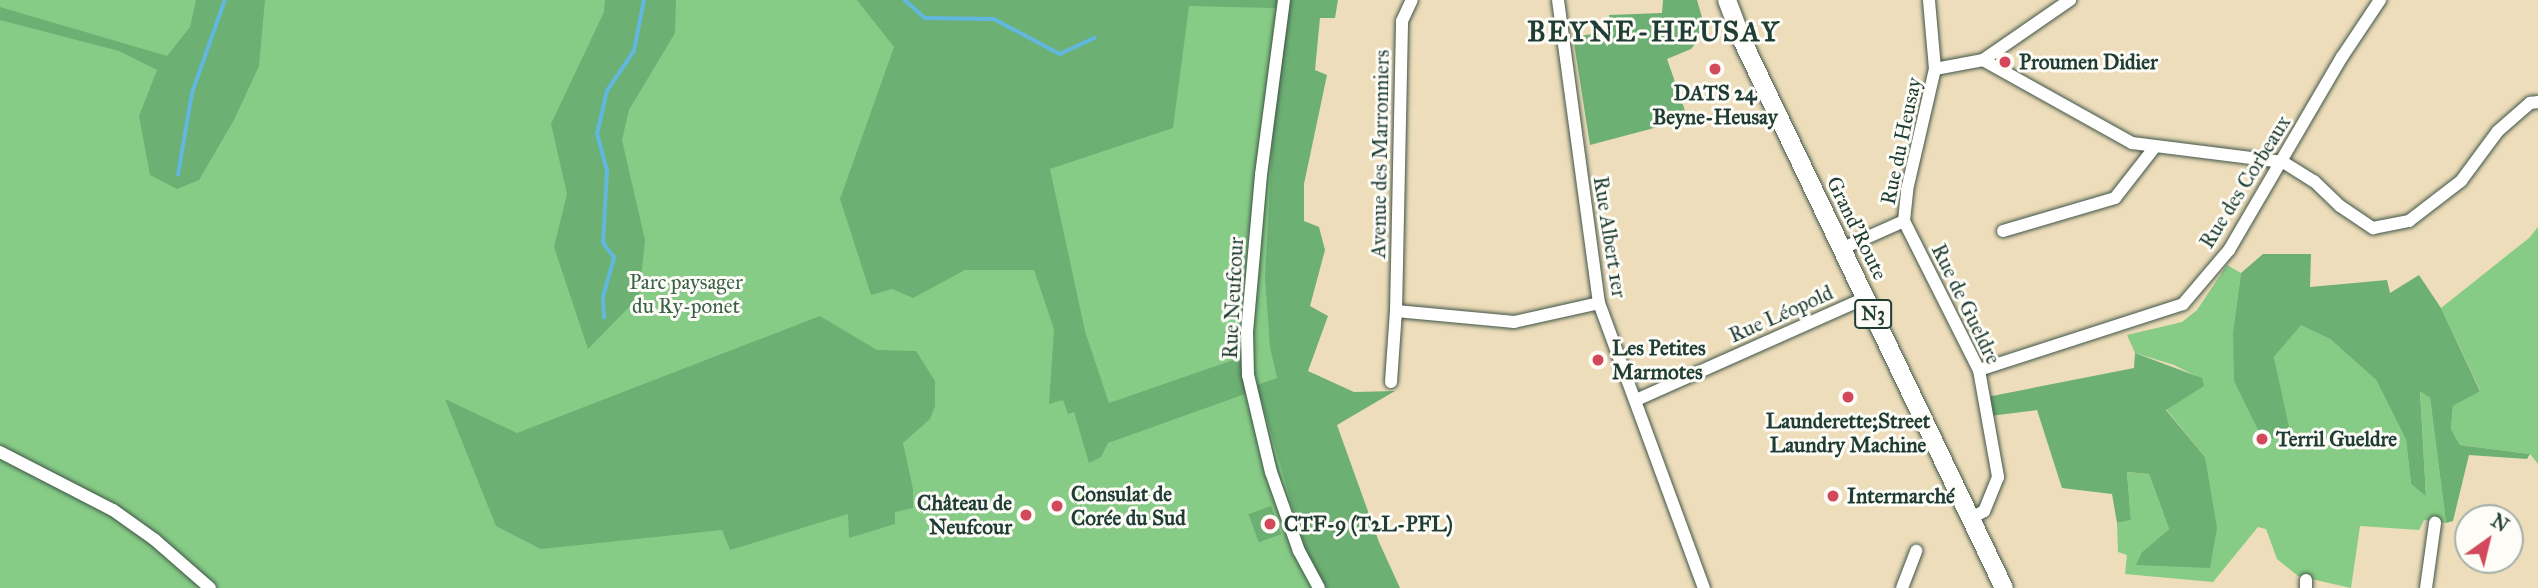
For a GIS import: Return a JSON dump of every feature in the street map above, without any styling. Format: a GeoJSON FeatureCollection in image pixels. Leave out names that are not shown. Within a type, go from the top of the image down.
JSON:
{"type":"FeatureCollection","features":[{"type":"Feature","properties":{"kind":"main road","name":"Grand'Route"},"geometry":{"type":"LineString","coordinates":[[1727,0],[1742,40],[2004,588]]}},
{"type":"Feature","properties":{"kind":"street","name":"Rue Neufcour"},"geometry":{"type":"LineString","coordinates":[[1284,0],[1261,175],[1247,332],[1248,375],[1270,472],[1299,551],[1319,588]]}},
{"type":"Feature","properties":{"kind":"street","name":"Avenue des Marronniers"},"geometry":{"type":"LineString","coordinates":[[1391,382],[1396,311],[1402,21],[1412,0]]}},
{"type":"Feature","properties":{"kind":"street","name":"Rue Albert 1er"},"geometry":{"type":"LineString","coordinates":[[1558,0],[1599,303],[1704,588]]}},
{"type":"Feature","properties":{"kind":"street","name":"Rue du Heusay"},"geometry":{"type":"LineString","coordinates":[[1841,248],[1904,221],[1907,190],[1935,69],[1929,0]]}},
{"type":"Feature","properties":{"kind":"street"},"geometry":{"type":"LineString","coordinates":[[1935,69],[1983,60],[2070,0]]}},
{"type":"Feature","properties":{"kind":"street","name":"Rue des Corbeaux"},"geometry":{"type":"LineString","coordinates":[[1979,370],[2183,304],[2228,250],[2283,162],[2342,57],[2380,0]]}},
{"type":"Feature","properties":{"kind":"street"},"geometry":{"type":"LineString","coordinates":[[1983,60],[2132,143],[2154,148],[2283,162],[2314,181],[2340,206],[2373,228],[2409,221],[2461,181],[2498,131],[2530,103],[2538,102]]}},
{"type":"Feature","properties":{"kind":"street"},"geometry":{"type":"LineString","coordinates":[[2003,231],[2115,198],[2154,148]]}},
{"type":"Feature","properties":{"kind":"street","name":"Rue de Gueldre"},"geometry":{"type":"LineString","coordinates":[[1904,221],[1979,370],[1998,477],[1984,511],[1970,519]]}},
{"type":"Feature","properties":{"kind":"street","name":"Rue Léopold"},"geometry":{"type":"LineString","coordinates":[[1636,400],[1865,298]]}},
{"type":"Feature","properties":{"kind":"street"},"geometry":{"type":"LineString","coordinates":[[1396,311],[1514,323],[1599,303]]}},
{"type":"Feature","properties":{"kind":"street"},"geometry":{"type":"LineString","coordinates":[[0,452],[113,510],[156,540],[210,588]]}},
{"type":"Feature","properties":{"kind":"street"},"geometry":{"type":"LineString","coordinates":[[2426,588],[2435,523]]}},
{"type":"Feature","properties":{"kind":"street"},"geometry":{"type":"LineString","coordinates":[[1902,588],[1916,551]]}},
{"type":"Feature","properties":{"kind":"green space","name":"Parc paysager du Ry-ponet"},"geometry":{"type":"Polygon","coordinates":[[[0,0],[1311,0],[1286,217],[1299,377],[1372,588],[0,588],[0,0]]]}},
{"type":"Feature","properties":{"kind":"green space"},"geometry":{"type":"Polygon","coordinates":[[[196,0],[265,0],[259,66],[234,120],[199,180],[177,189],[150,175],[139,116],[157,70],[119,51],[0,20],[0,7],[167,56],[190,27],[196,0]]]}},
{"type":"Feature","properties":{"kind":"green space"},"geometry":{"type":"Polygon","coordinates":[[[605,0],[676,0],[675,33],[629,110],[622,140],[645,240],[639,297],[588,349],[554,247],[567,194],[551,124],[604,12],[605,0]]]}},
{"type":"Feature","properties":{"kind":"green space"},"geometry":{"type":"Polygon","coordinates":[[[857,0],[1277,0],[1276,8],[1189,6],[1173,128],[1050,169],[1085,331],[1109,403],[1242,357],[1245,394],[1108,443],[1101,457],[1089,463],[1074,412],[1068,414],[1063,400],[1049,404],[1054,329],[1034,270],[965,270],[913,298],[892,289],[871,295],[840,199],[894,47],[857,0]]]}},
{"type":"Feature","properties":{"kind":"green space"},"geometry":{"type":"Polygon","coordinates":[[[1285,0],[1338,0],[1335,18],[1320,18],[1315,70],[1327,75],[1304,184],[1304,221],[1319,227],[1325,250],[1310,306],[1328,316],[1308,371],[1354,392],[1395,391],[1337,425],[1379,542],[1400,588],[1324,588],[1306,553],[1257,385],[1277,378],[1270,347],[1265,277],[1276,74],[1285,0]]]}},
{"type":"Feature","properties":{"kind":"green space"},"geometry":{"type":"Polygon","coordinates":[[[1663,0],[1697,0],[1706,31],[1691,49],[1667,59],[1688,119],[1590,145],[1573,37],[1612,31],[1609,15],[1662,13],[1663,0]]]}},
{"type":"Feature","properties":{"kind":"green space"},"geometry":{"type":"Polygon","coordinates":[[[2538,227],[2538,464],[2530,454],[2460,445],[2451,429],[2453,406],[2480,390],[2441,308],[2529,238],[2538,227]]]}},
{"type":"Feature","properties":{"kind":"green space"},"geometry":{"type":"Polygon","coordinates":[[[2263,254],[2311,254],[2310,287],[2387,280],[2390,293],[2419,275],[2441,308],[2480,391],[2453,406],[2451,429],[2460,445],[2530,454],[2527,459],[2469,455],[2457,504],[2454,504],[2453,521],[2446,523],[2430,398],[2420,391],[2426,496],[2411,484],[2406,440],[2376,380],[2330,339],[2301,325],[2274,357],[2290,432],[2264,442],[2234,381],[2233,331],[2241,273],[2263,254]]]}},
{"type":"Feature","properties":{"kind":"green space","name":"Terril Gueldre"},"geometry":{"type":"Polygon","coordinates":[[[2227,265],[2241,273],[2233,331],[2289,432],[2274,357],[2301,324],[2330,339],[2376,380],[2406,440],[2411,484],[2426,495],[2420,390],[2430,398],[2446,523],[2424,520],[2419,530],[2360,526],[2351,588],[2298,576],[2277,559],[2266,529],[2258,527],[2213,582],[2125,574],[2127,555],[2118,552],[2117,523],[2131,520],[2127,472],[2149,474],[2169,529],[2142,552],[2210,567],[2205,457],[2166,409],[2203,386],[2202,379],[2174,365],[2135,353],[2127,335],[2182,322],[2197,310],[2227,265]]]}},
{"type":"Feature","properties":{"kind":"green space"},"geometry":{"type":"Polygon","coordinates":[[[820,316],[877,350],[916,351],[935,381],[935,406],[930,419],[903,443],[913,489],[913,508],[895,512],[895,524],[849,538],[848,514],[730,550],[722,530],[541,549],[496,526],[445,399],[517,433],[820,316]]]}},
{"type":"Feature","properties":{"kind":"green space"},"geometry":{"type":"Polygon","coordinates":[[[2135,353],[2202,378],[2204,386],[2166,410],[2205,457],[2217,528],[2210,568],[2136,565],[2142,552],[2169,529],[2149,474],[2127,472],[2131,520],[2117,523],[2112,494],[2062,488],[2037,410],[1990,416],[1987,397],[2134,368],[2135,353]]]}},
{"type":"Feature","properties":{"kind":"green space"},"geometry":{"type":"Polygon","coordinates":[[[1271,506],[1281,534],[1259,542],[1248,514],[1271,506]]]}},
{"type":"Feature","properties":{"kind":"waterway"},"geometry":{"type":"LineString","coordinates":[[178,175],[192,93],[225,0]]}},
{"type":"Feature","properties":{"kind":"waterway"},"geometry":{"type":"LineString","coordinates":[[604,318],[603,297],[614,258],[603,243],[607,171],[597,134],[607,91],[634,51],[644,0]]}},
{"type":"Feature","properties":{"kind":"waterway"},"geometry":{"type":"LineString","coordinates":[[905,0],[925,18],[994,19],[1060,54],[1095,38]]}},
{"type":"Feature","properties":{"kind":"place","name":"Proumen Didier"},"geometry":{"type":"Point","coordinates":[2005,62]}},
{"type":"Feature","properties":{"kind":"place","name":"DATS 24 Beyne-Heusay"},"geometry":{"type":"Point","coordinates":[1715,69]}},
{"type":"Feature","properties":{"kind":"place","name":"Les Petites Marmotes"},"geometry":{"type":"Point","coordinates":[1598,360]}},
{"type":"Feature","properties":{"kind":"place","name":"Launderette;Street Laundry Machine"},"geometry":{"type":"Point","coordinates":[1848,397]}},
{"type":"Feature","properties":{"kind":"place","name":"Terril Gueldre"},"geometry":{"type":"Point","coordinates":[2262,439]}},
{"type":"Feature","properties":{"kind":"place","name":"Intermarché"},"geometry":{"type":"Point","coordinates":[1833,496]}},
{"type":"Feature","properties":{"kind":"place","name":"Consulat de Corée du Sud"},"geometry":{"type":"Point","coordinates":[1057,506]}},
{"type":"Feature","properties":{"kind":"place","name":"Château de Neufcour"},"geometry":{"type":"Point","coordinates":[1026,515]}},
{"type":"Feature","properties":{"kind":"place","name":"CTF-9 (T2L-PFL)"},"geometry":{"type":"Point","coordinates":[1270,524]}},
{"type":"Feature","properties":{"kind":"district","name":"BEYNE-HEUSAY"},"geometry":{"type":"Point","coordinates":[1654,32]}}]}
